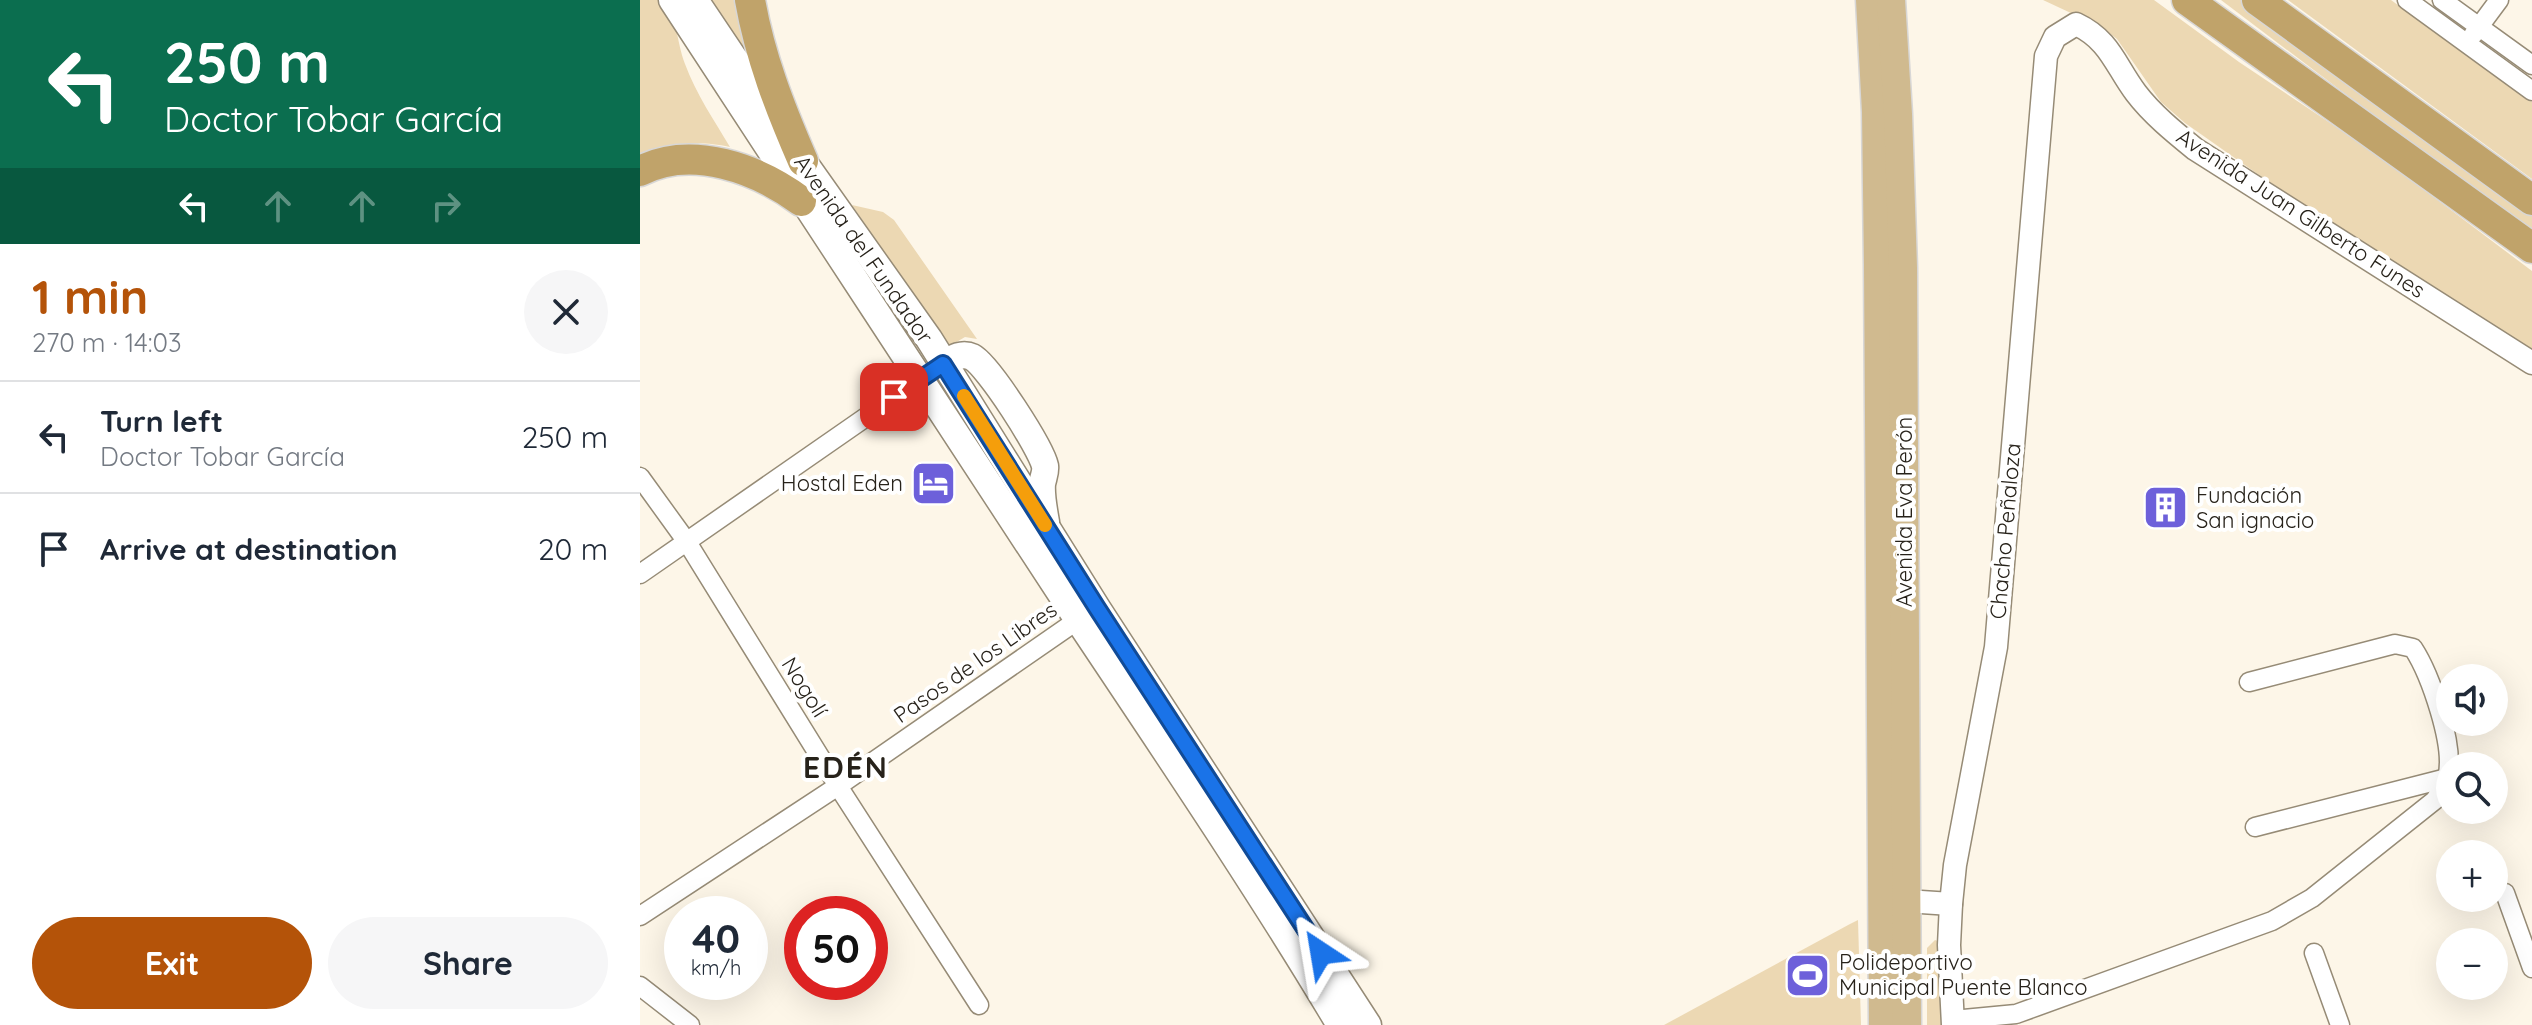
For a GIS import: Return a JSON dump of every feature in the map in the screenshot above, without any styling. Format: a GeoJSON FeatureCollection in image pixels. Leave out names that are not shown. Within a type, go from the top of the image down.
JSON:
{"type":"FeatureCollection","features":[{"type":"Feature","properties":{"kind":"highway"},"geometry":{"type":"LineString","coordinates":[[750,0],[760,51],[803,161]]}},
{"type":"Feature","properties":{"kind":"highway"},"geometry":{"type":"LineString","coordinates":[[2187,0],[2532,248]]}},
{"type":"Feature","properties":{"kind":"highway"},"geometry":{"type":"LineString","coordinates":[[2257,0],[2532,200]]}},
{"type":"Feature","properties":{"kind":"highway"},"geometry":{"type":"LineString","coordinates":[[640,171],[660,163],[697,160],[759,174],[801,201]]}},
{"type":"Feature","properties":{"kind":"main road","name":"Avenida del Fundador"},"geometry":{"type":"LineString","coordinates":[[672,0],[920,379],[1088,614],[1368,1025]]}},
{"type":"Feature","properties":{"kind":"main road","name":"Avenida del Fundador"},"geometry":{"type":"LineString","coordinates":[[695,0],[943,364],[1047,528],[1088,614],[1340,1025]]}},
{"type":"Feature","properties":{"kind":"main road","name":"Avenida Eva Perón"},"geometry":{"type":"LineString","coordinates":[[1870,0],[1876,112],[1878,265],[1883,1025]]}},
{"type":"Feature","properties":{"kind":"main road","name":"Avenida Eva Perón"},"geometry":{"type":"LineString","coordinates":[[1891,0],[1903,268],[1907,1025]]}},
{"type":"Feature","properties":{"kind":"street"},"geometry":{"type":"LineString","coordinates":[[2407,0],[2532,91]]}},
{"type":"Feature","properties":{"kind":"street"},"geometry":{"type":"LineString","coordinates":[[2442,0],[2532,65]]}},
{"type":"Feature","properties":{"kind":"street"},"geometry":{"type":"LineString","coordinates":[[2467,44],[2499,0]]}},
{"type":"Feature","properties":{"kind":"street","name":"Avenida Juan Gilberto Funes"},"geometry":{"type":"LineString","coordinates":[[2055,37],[2076,24],[2090,31],[2105,44],[2137,94],[2163,122],[2195,149],[2532,363]]}},
{"type":"Feature","properties":{"kind":"street","name":"Chacho Peñaloza"},"geometry":{"type":"LineString","coordinates":[[1953,1022],[1949,945],[1955,865],[1996,647],[2046,56],[2055,37]]}},
{"type":"Feature","properties":{"kind":"street"},"geometry":{"type":"LineString","coordinates":[[640,574],[943,364]]}},
{"type":"Feature","properties":{"kind":"street","name":"Nogolí"},"geometry":{"type":"LineString","coordinates":[[640,477],[687,542],[838,786],[979,1005]]}},
{"type":"Feature","properties":{"kind":"street","name":"Pasos de los Libres"},"geometry":{"type":"LineString","coordinates":[[640,916],[838,786],[1088,614]]}},
{"type":"Feature","properties":{"kind":"street"},"geometry":{"type":"LineString","coordinates":[[2249,682],[2395,644],[2413,648],[2426,667],[2449,752]]}},
{"type":"Feature","properties":{"kind":"street"},"geometry":{"type":"LineString","coordinates":[[2255,827],[2436,781]]}},
{"type":"Feature","properties":{"kind":"street"},"geometry":{"type":"LineString","coordinates":[[1953,1022],[2016,1014],[2272,921],[2312,898],[2436,798]]}},
{"type":"Feature","properties":{"kind":"street"},"geometry":{"type":"LineString","coordinates":[[1906,901],[1951,904]]}},
{"type":"Feature","properties":{"kind":"street"},"geometry":{"type":"LineString","coordinates":[[2508,901],[2532,968]]}},
{"type":"Feature","properties":{"kind":"street"},"geometry":{"type":"LineString","coordinates":[[2314,953],[2340,1025]]}},
{"type":"Feature","properties":{"kind":"street"},"geometry":{"type":"LineString","coordinates":[[640,986],[690,1025]]}},
{"type":"Feature","properties":{"kind":"shaded area"},"geometry":{"type":"Polygon","coordinates":[[[640,0],[662,0],[668,8],[689,75],[730,147],[693,143],[640,161],[640,0]]]}},
{"type":"Feature","properties":{"kind":"shaded area"},"geometry":{"type":"Polygon","coordinates":[[[712,0],[741,0],[759,73],[712,0]]]}},
{"type":"Feature","properties":{"kind":"shaded area"},"geometry":{"type":"Polygon","coordinates":[[[2043,0],[2154,0],[2239,62],[2375,153],[2532,271],[2532,354],[2185,123],[2161,102],[2117,39],[2103,28],[2043,0]]]}},
{"type":"Feature","properties":{"kind":"shaded area"},"geometry":{"type":"Polygon","coordinates":[[[2221,0],[2242,0],[2532,212],[2532,235],[2221,0]]]}},
{"type":"Feature","properties":{"kind":"shaded area"},"geometry":{"type":"Polygon","coordinates":[[[2288,0],[2391,0],[2532,102],[2532,179],[2288,0]]]}},
{"type":"Feature","properties":{"kind":"shaded area"},"geometry":{"type":"Polygon","coordinates":[[[852,205],[883,212],[894,220],[977,339],[965,337],[948,347],[852,205]]]}},
{"type":"Feature","properties":{"kind":"shaded area","name":"Polideportivo Municipal Puente Blanco"},"geometry":{"type":"Polygon","coordinates":[[[1858,920],[1861,1025],[1664,1025],[1850,924],[1858,920]]]}},
{"type":"Feature","properties":{"kind":"shaded area"},"geometry":{"type":"Polygon","coordinates":[[[1935,940],[1940,942],[1945,1025],[1927,1025],[1927,948],[1935,940]]]}},
{"type":"Feature","properties":{"kind":"slow traffic"},"geometry":{"type":"LineString","coordinates":[[964,396],[1045,525]]}},
{"type":"Feature","properties":{"kind":"place","name":"Hostal Eden"},"geometry":{"type":"Point","coordinates":[934,483]}},
{"type":"Feature","properties":{"kind":"place","name":"Fundación San ignacio"},"geometry":{"type":"Point","coordinates":[2165,508]}},
{"type":"Feature","properties":{"kind":"place","name":"Polideportivo Municipal Puente Blanco"},"geometry":{"type":"Point","coordinates":[1808,975]}},
{"type":"Feature","properties":{"kind":"district","name":"EDÉN"},"geometry":{"type":"Point","coordinates":[846,767]}},
{"type":"Feature","properties":{"kind":"route"},"geometry":{"type":"LineString","coordinates":[[894,397],[943,364],[1321,953]]}}]}
